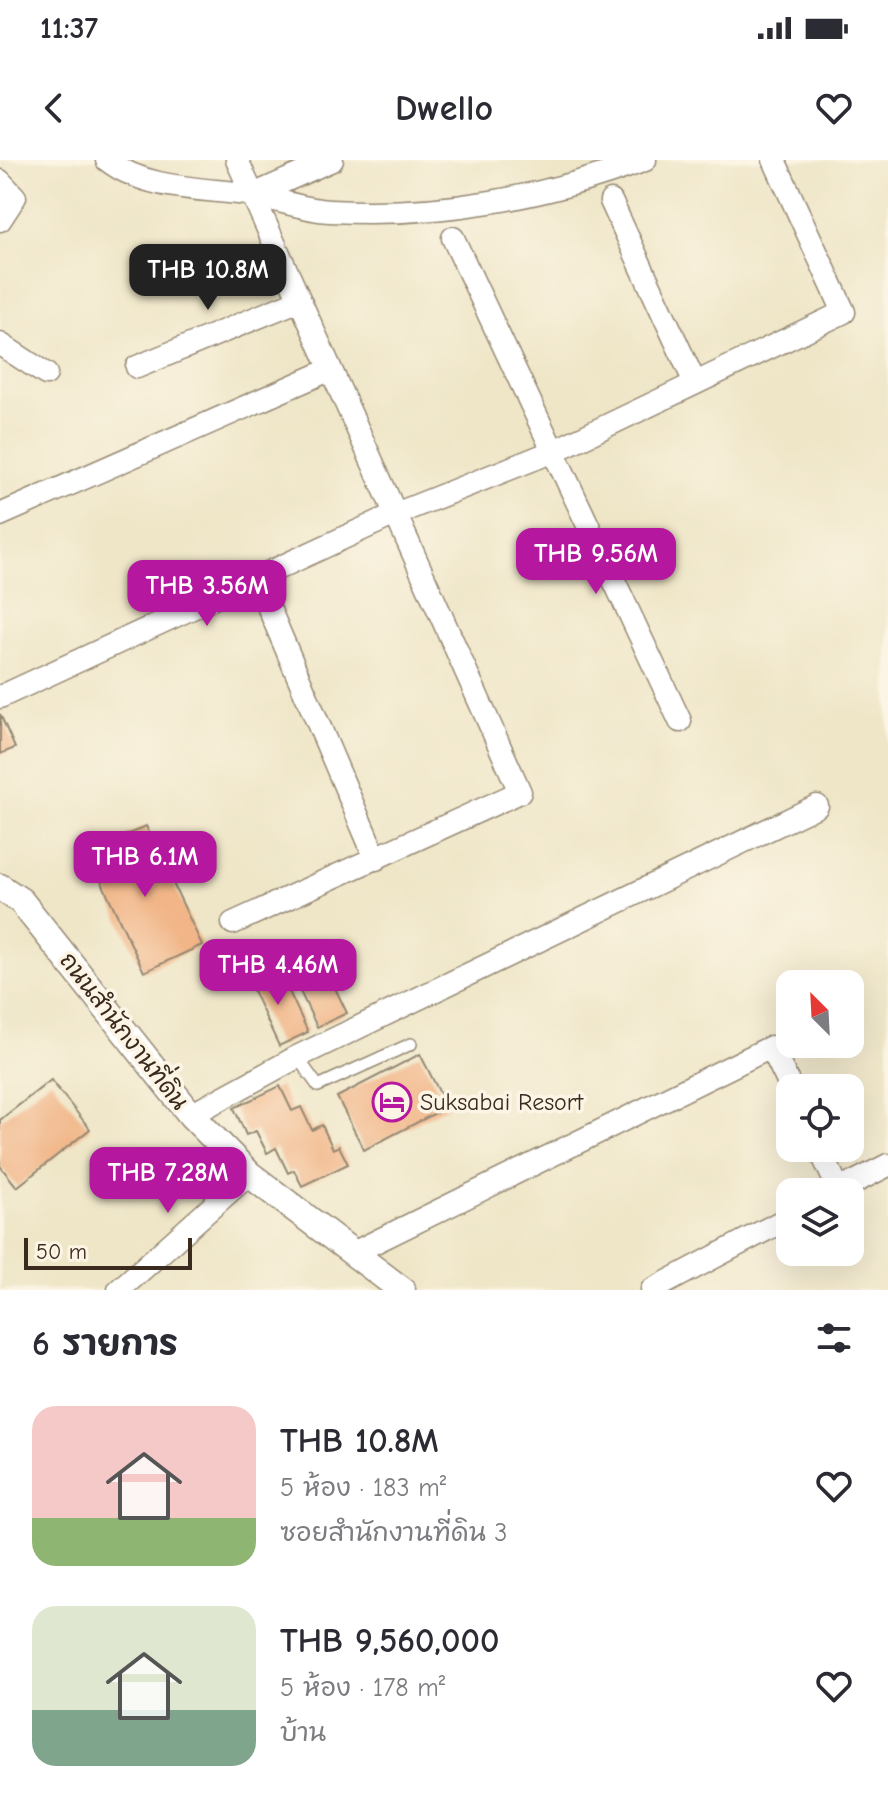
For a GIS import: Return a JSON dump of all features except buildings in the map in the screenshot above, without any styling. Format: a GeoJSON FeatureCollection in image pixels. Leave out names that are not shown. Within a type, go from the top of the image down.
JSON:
{"type":"FeatureCollection","features":[{"type":"Feature","properties":{"kind":"street"},"geometry":{"type":"LineString","coordinates":[[107,160],[119,169],[184,188],[253,195],[327,211],[431,212],[586,183],[645,160]]}},
{"type":"Feature","properties":{"kind":"street"},"geometry":{"type":"LineString","coordinates":[[233,923],[520,792],[297,301],[237,160]]}},
{"type":"Feature","properties":{"kind":"street"},"geometry":{"type":"LineString","coordinates":[[253,195],[332,160]]}},
{"type":"Feature","properties":{"kind":"street"},"geometry":{"type":"LineString","coordinates":[[0,697],[393,515],[554,451],[844,312],[774,160]]}},
{"type":"Feature","properties":{"kind":"street"},"geometry":{"type":"LineString","coordinates":[[0,181],[15,197],[0,220]]}},
{"type":"Feature","properties":{"kind":"street"},"geometry":{"type":"LineString","coordinates":[[611,201],[695,383]]}},
{"type":"Feature","properties":{"kind":"street"},"geometry":{"type":"LineString","coordinates":[[453,238],[680,721]]}},
{"type":"Feature","properties":{"kind":"street"},"geometry":{"type":"LineString","coordinates":[[137,367],[297,301]]}},
{"type":"Feature","properties":{"kind":"street"},"geometry":{"type":"LineString","coordinates":[[0,344],[46,374]]}},
{"type":"Feature","properties":{"kind":"street"},"geometry":{"type":"LineString","coordinates":[[0,515],[329,370]]}},
{"type":"Feature","properties":{"kind":"street"},"geometry":{"type":"LineString","coordinates":[[257,580],[376,859]]}},
{"type":"Feature","properties":{"kind":"street"},"geometry":{"type":"LineString","coordinates":[[191,1115],[297,1057],[817,806]]}},
{"type":"Feature","properties":{"kind":"street","name":"ถนนสำนักงานที่ดิน"},"geometry":{"type":"LineString","coordinates":[[0,887],[21,901],[191,1115],[249,1174],[402,1290]]}},
{"type":"Feature","properties":{"kind":"street"},"geometry":{"type":"LineString","coordinates":[[355,1252],[771,1047],[784,1074]]}},
{"type":"Feature","properties":{"kind":"street"},"geometry":{"type":"LineString","coordinates":[[863,1178],[888,1165]]}},
{"type":"Feature","properties":{"kind":"street"},"geometry":{"type":"LineString","coordinates":[[119,1290],[249,1174]]}},
{"type":"Feature","properties":{"kind":"street"},"geometry":{"type":"LineString","coordinates":[[652,1290],[776,1224]]}},
{"type":"Feature","properties":{"kind":"lane"},"geometry":{"type":"LineString","coordinates":[[297,1057],[318,1086],[411,1044]]}},
{"type":"Feature","properties":{"kind":"place","name":"Suksabai Resort"},"geometry":{"type":"Point","coordinates":[392,1102]}}]}
